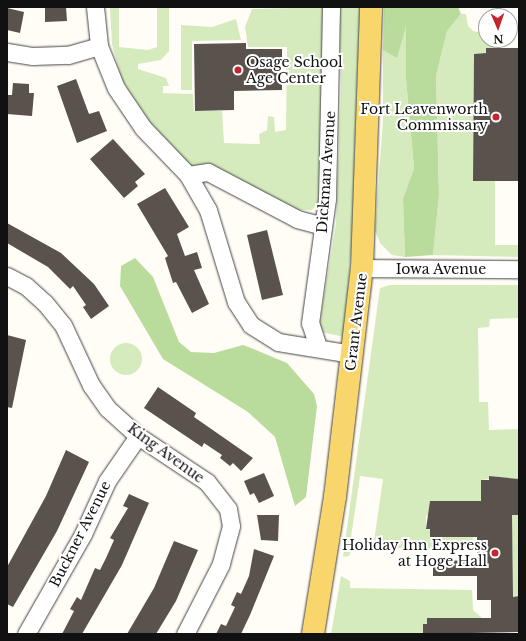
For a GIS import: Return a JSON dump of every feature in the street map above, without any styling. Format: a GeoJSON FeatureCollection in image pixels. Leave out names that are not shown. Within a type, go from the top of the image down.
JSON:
{"type":"FeatureCollection","features":[{"type":"Feature","properties":{"kind":"main road","name":"Grant Avenue"},"geometry":{"type":"LineString","coordinates":[[313,634],[329,539],[362,268],[371,7]]}},
{"type":"Feature","properties":{"kind":"street"},"geometry":{"type":"LineString","coordinates":[[95,7],[99,46],[116,88],[143,128],[188,175],[208,210],[236,302],[251,325],[278,342],[318,347],[352,354]]}},
{"type":"Feature","properties":{"kind":"street","name":"Dickman Avenue"},"geometry":{"type":"LineString","coordinates":[[318,347],[310,323],[323,226],[331,84],[331,7]]}},
{"type":"Feature","properties":{"kind":"street"},"geometry":{"type":"LineString","coordinates":[[7,52],[33,56],[68,55],[99,46]]}},
{"type":"Feature","properties":{"kind":"street"},"geometry":{"type":"LineString","coordinates":[[188,175],[208,172],[297,219],[323,226]]}},
{"type":"Feature","properties":{"kind":"street","name":"Iowa Avenue"},"geometry":{"type":"LineString","coordinates":[[362,268],[519,270]]}},
{"type":"Feature","properties":{"kind":"street","name":"King Avenue"},"geometry":{"type":"LineString","coordinates":[[7,276],[26,286],[45,304],[63,325],[91,385],[107,408],[138,436],[207,482],[228,509],[231,526],[221,564],[185,634]]}},
{"type":"Feature","properties":{"kind":"street","name":"Buckner Avenue"},"geometry":{"type":"LineString","coordinates":[[26,634],[83,534],[107,481],[138,436]]}},
{"type":"Feature","properties":{"kind":"green space"},"geometry":{"type":"Polygon","coordinates":[[[110,7],[119,7],[119,47],[148,50],[157,47],[157,7],[169,7],[169,51],[161,60],[138,64],[138,69],[166,78],[169,86],[163,86],[163,93],[193,94],[194,111],[222,111],[224,143],[260,144],[259,134],[267,130],[268,116],[274,117],[275,132],[286,130],[287,47],[248,47],[245,27],[252,9],[326,7],[319,202],[312,210],[295,210],[193,168],[148,120],[121,78],[112,44],[110,7]]]}},
{"type":"Feature","properties":{"kind":"green space"},"geometry":{"type":"Polygon","coordinates":[[[339,7],[363,7],[352,242],[344,337],[322,332],[319,327],[336,224],[341,86],[339,7]]]}},
{"type":"Feature","properties":{"kind":"green space"},"geometry":{"type":"Polygon","coordinates":[[[384,7],[458,7],[461,14],[447,31],[436,76],[439,195],[433,255],[405,257],[403,199],[414,168],[406,79],[406,26],[397,58],[383,50],[384,7]]]}},
{"type":"Feature","properties":{"kind":"green space"},"geometry":{"type":"Polygon","coordinates":[[[461,14],[466,14],[468,26],[473,31],[478,32],[478,48],[495,48],[486,53],[474,54],[473,180],[495,181],[495,245],[519,245],[519,257],[433,255],[439,195],[436,76],[447,31],[461,14]]]}},
{"type":"Feature","properties":{"kind":"green space"},"geometry":{"type":"Polygon","coordinates":[[[236,19],[241,40],[192,41],[192,90],[181,90],[181,25],[212,27],[236,19]]]}},
{"type":"Feature","properties":{"kind":"green space"},"geometry":{"type":"Polygon","coordinates":[[[406,24],[406,79],[414,168],[403,199],[405,257],[392,255],[380,243],[375,230],[383,120],[383,50],[397,57],[406,24]]]}},
{"type":"Feature","properties":{"kind":"green space"},"geometry":{"type":"Polygon","coordinates":[[[135,258],[153,277],[179,342],[191,352],[214,353],[243,345],[287,363],[314,394],[317,406],[306,497],[295,506],[275,437],[248,412],[163,359],[120,286],[121,266],[135,258]]]}},
{"type":"Feature","properties":{"kind":"green space"},"geometry":{"type":"Polygon","coordinates":[[[390,285],[519,285],[519,318],[490,319],[489,327],[478,328],[479,402],[488,402],[489,430],[519,429],[519,479],[489,476],[489,479],[481,480],[481,501],[426,516],[426,529],[473,537],[473,548],[373,548],[383,479],[360,476],[350,544],[361,545],[361,548],[353,547],[349,556],[343,557],[380,288],[390,285]]]}},
{"type":"Feature","properties":{"kind":"green space"},"geometry":{"type":"Polygon","coordinates":[[[126,343],[132,344],[139,350],[142,359],[141,365],[135,372],[126,375],[120,374],[113,368],[110,359],[111,353],[117,346],[126,343]]]}},
{"type":"Feature","properties":{"kind":"green space"},"geometry":{"type":"Polygon","coordinates":[[[498,515],[519,515],[519,596],[513,597],[512,532],[498,515]]]}},
{"type":"Feature","properties":{"kind":"green space"},"geometry":{"type":"Polygon","coordinates":[[[341,576],[350,581],[350,588],[472,590],[473,610],[482,618],[428,618],[427,624],[423,624],[423,634],[331,634],[341,576]]]}},
{"type":"Feature","properties":{"kind":"building"},"geometry":{"type":"Polygon","coordinates":[[[45,7],[66,7],[67,21],[45,22],[45,7]]]}},
{"type":"Feature","properties":{"kind":"building"},"geometry":{"type":"Polygon","coordinates":[[[7,8],[24,12],[20,33],[7,30],[7,8]]]}},
{"type":"Feature","properties":{"kind":"building","name":"Osage School Age Center"},"geometry":{"type":"Polygon","coordinates":[[[246,43],[246,49],[282,49],[282,90],[234,91],[234,110],[195,111],[194,44],[246,43]]]}},
{"type":"Feature","properties":{"kind":"building","name":"Fort Leavenworth Commissary"},"geometry":{"type":"Polygon","coordinates":[[[486,48],[519,48],[519,181],[473,181],[474,54],[486,53],[486,48]]]}},
{"type":"Feature","properties":{"kind":"building"},"geometry":{"type":"Polygon","coordinates":[[[76,79],[89,114],[99,111],[107,131],[77,143],[57,86],[76,79]]]}},
{"type":"Feature","properties":{"kind":"building"},"geometry":{"type":"Polygon","coordinates":[[[13,83],[29,84],[29,93],[34,93],[32,116],[7,114],[7,95],[12,95],[13,83]]]}},
{"type":"Feature","properties":{"kind":"building"},"geometry":{"type":"Polygon","coordinates":[[[113,139],[145,174],[135,182],[138,186],[124,198],[90,159],[113,139]]]}},
{"type":"Feature","properties":{"kind":"building"},"geometry":{"type":"Polygon","coordinates":[[[165,188],[189,227],[177,234],[185,256],[197,252],[202,268],[194,270],[209,304],[192,313],[176,282],[173,283],[165,258],[168,256],[137,204],[165,188]]]}},
{"type":"Feature","properties":{"kind":"building"},"geometry":{"type":"Polygon","coordinates":[[[7,223],[61,253],[94,284],[109,306],[91,319],[83,307],[86,305],[73,286],[70,289],[48,267],[7,243],[7,223]]]}},
{"type":"Feature","properties":{"kind":"building"},"geometry":{"type":"Polygon","coordinates":[[[267,230],[283,295],[262,300],[247,235],[267,230]]]}},
{"type":"Feature","properties":{"kind":"building"},"geometry":{"type":"Polygon","coordinates":[[[7,335],[26,340],[12,408],[7,407],[7,335]]]}},
{"type":"Feature","properties":{"kind":"building"},"geometry":{"type":"Polygon","coordinates":[[[158,387],[196,413],[194,417],[253,458],[241,471],[233,463],[230,466],[220,458],[222,455],[204,443],[202,447],[144,408],[158,387]]]}},
{"type":"Feature","properties":{"kind":"building"},"geometry":{"type":"Polygon","coordinates":[[[66,450],[89,462],[57,531],[13,607],[7,604],[7,567],[46,496],[66,450]]]}},
{"type":"Feature","properties":{"kind":"building"},"geometry":{"type":"Polygon","coordinates":[[[264,473],[274,496],[259,503],[254,493],[250,495],[244,481],[264,473]]]}},
{"type":"Feature","properties":{"kind":"building","name":"Holiday Inn Express at Hoge Hall"},"geometry":{"type":"Polygon","coordinates":[[[489,476],[519,479],[519,515],[512,515],[513,597],[519,596],[519,632],[423,634],[423,624],[427,624],[427,618],[491,618],[491,600],[477,600],[477,576],[433,576],[433,560],[477,561],[477,537],[430,537],[430,529],[426,529],[430,501],[481,501],[481,480],[489,480],[489,476]]]}},
{"type":"Feature","properties":{"kind":"building"},"geometry":{"type":"Polygon","coordinates":[[[129,494],[149,503],[122,565],[82,634],[62,634],[74,611],[70,609],[77,597],[81,600],[95,568],[100,570],[106,558],[114,540],[110,538],[128,508],[123,506],[129,494]]]}},
{"type":"Feature","properties":{"kind":"building"},"geometry":{"type":"Polygon","coordinates":[[[257,515],[279,515],[278,541],[261,540],[257,515]]]}},
{"type":"Feature","properties":{"kind":"building"},"geometry":{"type":"Polygon","coordinates":[[[174,541],[198,550],[176,601],[156,634],[127,634],[154,588],[174,541]]]}},
{"type":"Feature","properties":{"kind":"building"},"geometry":{"type":"Polygon","coordinates":[[[254,549],[274,556],[250,615],[241,634],[216,634],[221,624],[226,626],[235,607],[231,605],[237,592],[241,594],[249,576],[254,549]]]}},
{"type":"Feature","properties":{"kind":"place","name":"Osage School Age Center"},"geometry":{"type":"Point","coordinates":[238,70]}},
{"type":"Feature","properties":{"kind":"place","name":"Fort Leavenworth Commissary"},"geometry":{"type":"Point","coordinates":[496,117]}},
{"type":"Feature","properties":{"kind":"place","name":"Holiday Inn Express at Hoge Hall"},"geometry":{"type":"Point","coordinates":[495,553]}}]}
